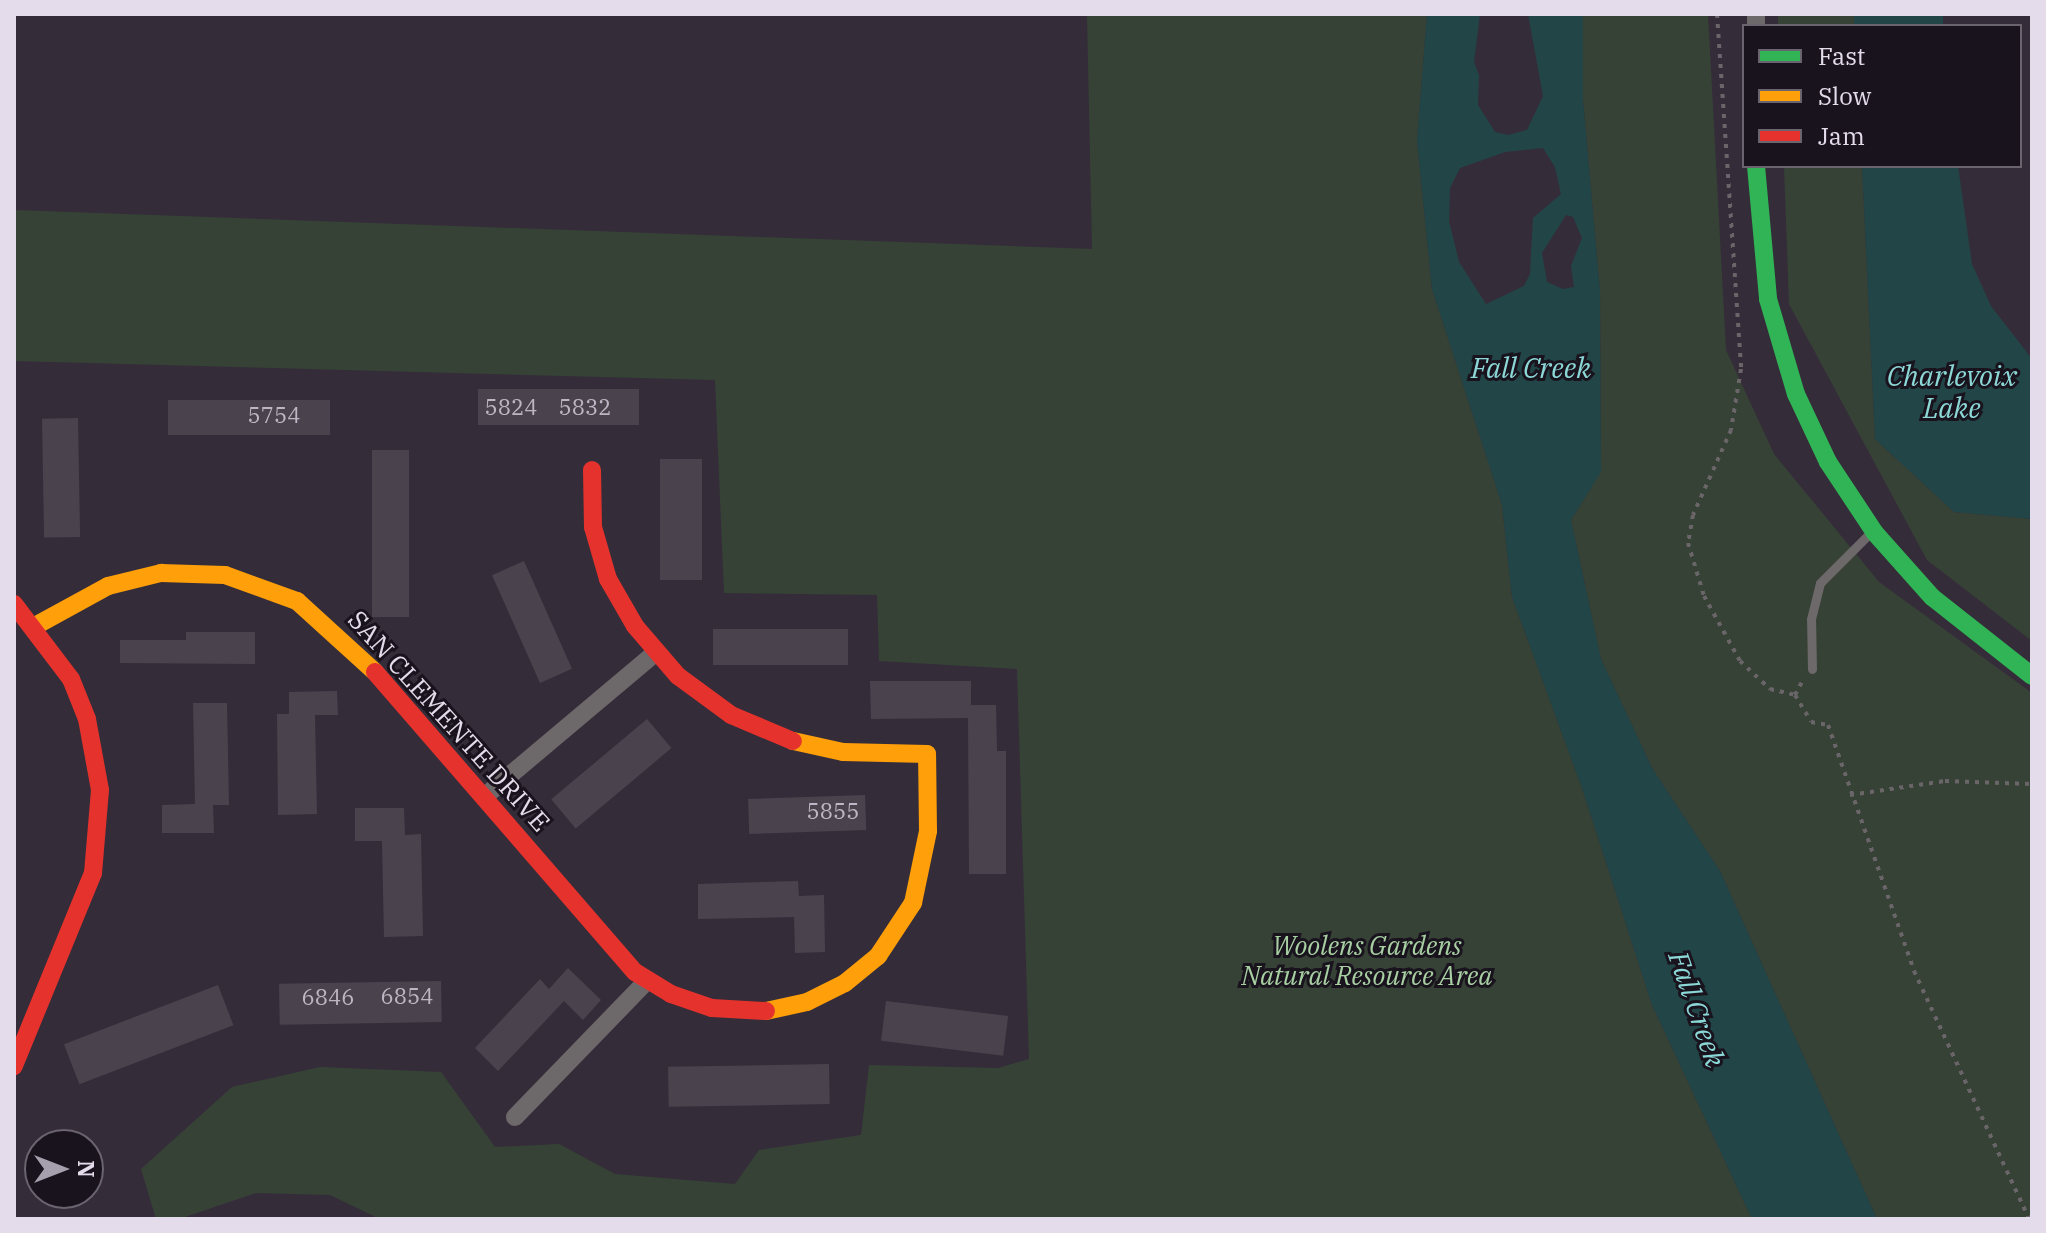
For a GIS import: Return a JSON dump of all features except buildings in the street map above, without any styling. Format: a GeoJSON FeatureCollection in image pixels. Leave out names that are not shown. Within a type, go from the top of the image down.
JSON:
{"type":"FeatureCollection","features":[{"type":"Feature","properties":{"kind":"street"},"geometry":{"type":"LineString","coordinates":[[1756,168],[1764,270],[1781,353],[1823,452],[1874,530],[1932,597],[2032,676]]}},
{"type":"Feature","properties":{"kind":"street"},"geometry":{"type":"LineString","coordinates":[[484,797],[656,652],[608,579],[593,527],[592,470]]}},
{"type":"Feature","properties":{"kind":"street","name":"SAN CLEMENTE DRIVE"},"geometry":{"type":"LineString","coordinates":[[35,626],[108,586],[151,575],[215,574],[266,587],[297,601],[339,633],[484,797],[620,958],[647,981],[702,1005],[754,1011],[807,1002],[862,970],[897,931],[920,883],[928,831],[927,754],[843,752],[770,733],[703,697],[656,652]]}},
{"type":"Feature","properties":{"kind":"street"},"geometry":{"type":"LineString","coordinates":[[14,604],[35,626],[71,679],[87,719],[99,769],[100,832],[79,914],[14,1066]]}},
{"type":"Feature","properties":{"kind":"street"},"geometry":{"type":"LineString","coordinates":[[515,1117],[647,981]]}},
{"type":"Feature","properties":{"kind":"lane"},"geometry":{"type":"LineString","coordinates":[[1812,669],[1811,619],[1820,583],[1874,530]]}},
{"type":"Feature","properties":{"kind":"path"},"geometry":{"type":"LineString","coordinates":[[1717,14],[1741,369],[1731,430],[1689,529],[1691,561],[1714,618],[1740,661],[1770,689],[1795,695],[1811,722],[1828,725],[1914,971],[2029,1219]]}},
{"type":"Feature","properties":{"kind":"path"},"geometry":{"type":"LineString","coordinates":[[1850,795],[1945,781],[2032,784]]}},
{"type":"Feature","properties":{"kind":"green space","name":"Woolens Gardens Natural Resource Area"},"geometry":{"type":"Polygon","coordinates":[[[1087,14],[1427,14],[1417,141],[1432,289],[1502,505],[1512,597],[1582,788],[1652,1005],[1752,1219],[380,1219],[330,1195],[256,1193],[179,1219],[156,1219],[141,1169],[232,1087],[320,1067],[441,1072],[495,1147],[559,1144],[615,1174],[735,1184],[759,1150],[861,1135],[869,1065],[998,1068],[1029,1059],[1017,669],[879,661],[877,595],[724,593],[715,380],[14,361],[14,210],[1092,249],[1087,14]]]}},
{"type":"Feature","properties":{"kind":"green space"},"geometry":{"type":"Polygon","coordinates":[[[1583,14],[1708,14],[1726,350],[1774,454],[1879,582],[2032,693],[2032,1219],[1877,1219],[1720,871],[1652,768],[1601,659],[1571,520],[1601,471],[1600,291],[1583,100],[1583,14]]]}},
{"type":"Feature","properties":{"kind":"green space"},"geometry":{"type":"Polygon","coordinates":[[[1778,14],[1854,14],[1854,24],[1778,24],[1778,14]]]}},
{"type":"Feature","properties":{"kind":"green space"},"geometry":{"type":"Polygon","coordinates":[[[1784,168],[1862,168],[1875,439],[1954,512],[2032,519],[2032,641],[1927,560],[1789,304],[1784,168]]]}},
{"type":"Feature","properties":{"kind":"water","name":"Fall Creek"},"geometry":{"type":"Polygon","coordinates":[[[1427,14],[1480,14],[1474,62],[1479,75],[1478,105],[1495,132],[1508,135],[1527,130],[1543,96],[1528,14],[1583,14],[1583,100],[1600,291],[1601,472],[1571,520],[1601,659],[1652,768],[1720,871],[1877,1219],[1752,1219],[1652,1005],[1582,788],[1512,597],[1502,505],[1432,289],[1417,141],[1427,14]],[[1543,148],[1505,152],[1460,168],[1450,188],[1449,221],[1459,262],[1486,304],[1524,286],[1530,274],[1533,218],[1561,194],[1555,167],[1543,148]],[[1566,215],[1542,253],[1547,282],[1563,289],[1574,287],[1571,266],[1582,238],[1573,217],[1566,215]]]}},
{"type":"Feature","properties":{"kind":"water"},"geometry":{"type":"Polygon","coordinates":[[[1854,14],[1943,14],[1943,24],[1854,24],[1854,14]]]}},
{"type":"Feature","properties":{"kind":"water","name":"Charlevoix Lake"},"geometry":{"type":"Polygon","coordinates":[[[1862,168],[1958,168],[1972,264],[1991,306],[2032,359],[2032,519],[1954,512],[1875,439],[1862,168]]]}},
{"type":"Feature","properties":{"kind":"traffic: fast"},"geometry":{"type":"LineString","coordinates":[[1756,168],[1768,299],[1796,394],[1828,462],[1875,533],[1932,597],[2032,676]]}},
{"type":"Feature","properties":{"kind":"traffic: slow"},"geometry":{"type":"LineString","coordinates":[[35,626],[108,586],[161,573],[225,575],[297,601],[375,672]]}},
{"type":"Feature","properties":{"kind":"traffic: slow"},"geometry":{"type":"LineString","coordinates":[[766,1011],[807,1002],[845,983],[878,956],[913,903],[928,831],[927,754],[843,752],[793,741]]}},
{"type":"Feature","properties":{"kind":"traffic: jam"},"geometry":{"type":"LineString","coordinates":[[592,470],[593,527],[608,579],[635,626],[678,676],[731,715],[793,741]]}},
{"type":"Feature","properties":{"kind":"traffic: jam"},"geometry":{"type":"LineString","coordinates":[[14,604],[71,679],[87,719],[100,790],[93,873],[14,1066]]}},
{"type":"Feature","properties":{"kind":"traffic: jam"},"geometry":{"type":"LineString","coordinates":[[375,672],[635,972],[671,994],[712,1008],[766,1011]]}}]}
